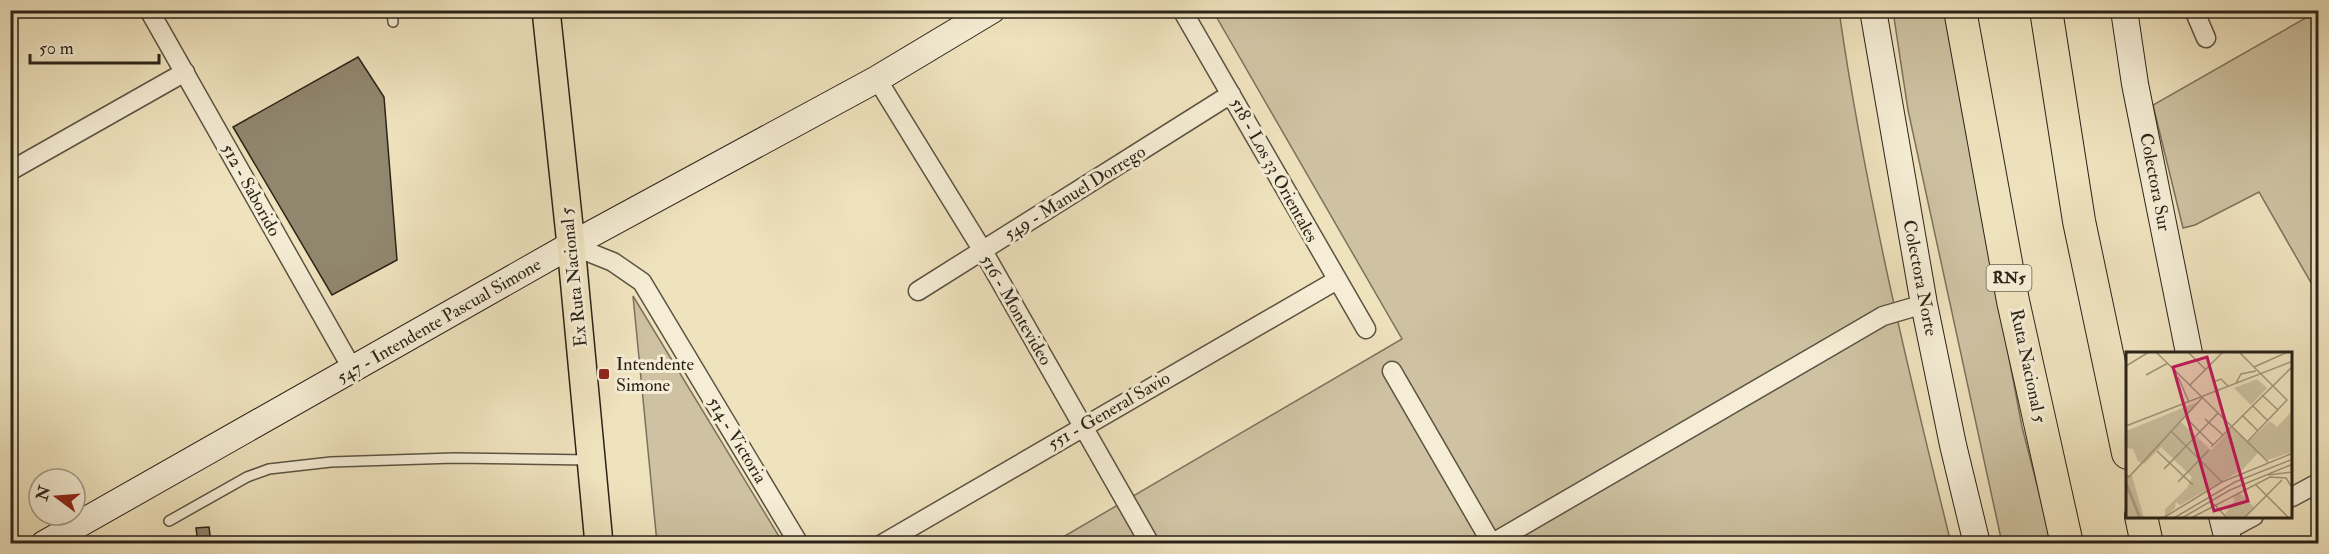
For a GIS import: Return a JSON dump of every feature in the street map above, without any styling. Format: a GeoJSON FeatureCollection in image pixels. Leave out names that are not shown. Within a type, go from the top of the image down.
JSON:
{"type":"FeatureCollection","features":[{"type":"Feature","properties":{"kind":"highway","name":"Ruta Nacional 5"},"geometry":{"type":"LineString","coordinates":[[1960,10],[2013,301],[2067,543]]}},
{"type":"Feature","properties":{"kind":"highway"},"geometry":{"type":"LineString","coordinates":[[2046,10],[2079,220],[2126,443]]}},
{"type":"Feature","properties":{"kind":"highway"},"geometry":{"type":"LineString","coordinates":[[2141,518],[2147,543]]}},
{"type":"Feature","properties":{"kind":"main road","name":"Ex Ruta Nacional 5"},"geometry":{"type":"LineString","coordinates":[[546,10],[572,245],[599,543]]}},
{"type":"Feature","properties":{"kind":"street","name":"512 - Saborido"},"geometry":{"type":"LineString","coordinates":[[149,10],[353,370]]}},
{"type":"Feature","properties":{"kind":"street","name":"547 - Intendente Pascual Simone"},"geometry":{"type":"LineString","coordinates":[[44,543],[572,245],[877,79],[992,10]]}},
{"type":"Feature","properties":{"kind":"street","name":"518 - Los 33 Orientales"},"geometry":{"type":"LineString","coordinates":[[1182,10],[1366,329]]}},
{"type":"Feature","properties":{"kind":"street","name":"Colectora Norte"},"geometry":{"type":"LineString","coordinates":[[1873,10],[1924,304],[1953,445],[1977,543]]}},
{"type":"Feature","properties":{"kind":"street","name":"Colectora Sur"},"geometry":{"type":"LineString","coordinates":[[2124,10],[2135,84],[2189,352]]}},
{"type":"Feature","properties":{"kind":"street"},"geometry":{"type":"LineString","coordinates":[[2194,10],[2206,38]]}},
{"type":"Feature","properties":{"kind":"street"},"geometry":{"type":"LineString","coordinates":[[10,171],[184,72]]}},
{"type":"Feature","properties":{"kind":"street","name":"516 - Montevideo"},"geometry":{"type":"LineString","coordinates":[[877,79],[982,251],[1150,543]]}},
{"type":"Feature","properties":{"kind":"street","name":"549 - Manuel Dorrego"},"geometry":{"type":"LineString","coordinates":[[918,291],[1231,94]]}},
{"type":"Feature","properties":{"kind":"street","name":"514 - Victoria"},"geometry":{"type":"LineString","coordinates":[[572,245],[613,262],[642,282],[799,543]]}},
{"type":"Feature","properties":{"kind":"street","name":"551 - General Savio"},"geometry":{"type":"LineString","coordinates":[[882,543],[1336,280]]}},
{"type":"Feature","properties":{"kind":"street"},"geometry":{"type":"LineString","coordinates":[[1392,371],[1492,543],[1883,316],[1924,304]]}},
{"type":"Feature","properties":{"kind":"street"},"geometry":{"type":"LineString","coordinates":[[2293,496],[2319,483]]}},
{"type":"Feature","properties":{"kind":"street"},"geometry":{"type":"LineString","coordinates":[[2225,530],[2250,518]]}},
{"type":"Feature","properties":{"kind":"lane"},"geometry":{"type":"LineString","coordinates":[[392,10],[393,22]]}},
{"type":"Feature","properties":{"kind":"lane"},"geometry":{"type":"LineString","coordinates":[[169,521],[247,477],[269,469],[331,462],[443,458],[592,460]]}},
{"type":"Feature","properties":{"kind":"shaded area"},"geometry":{"type":"Polygon","coordinates":[[[1213,11],[1839,11],[1874,212],[1951,543],[1051,544],[1402,339],[1213,11]]]}},
{"type":"Feature","properties":{"kind":"shaded area"},"geometry":{"type":"Polygon","coordinates":[[[1893,11],[1946,11],[2022,427],[2052,543],[2002,543],[1908,110],[1893,11]]]}},
{"type":"Feature","properties":{"kind":"shaded area"},"geometry":{"type":"Polygon","coordinates":[[[2318,11],[2318,295],[2259,192],[2195,225],[2183,228],[2153,105],[2318,11]]]}},
{"type":"Feature","properties":{"kind":"shaded area"},"geometry":{"type":"Polygon","coordinates":[[[633,296],[783,543],[657,543],[633,296]]]}},
{"type":"Feature","properties":{"kind":"building"},"geometry":{"type":"Polygon","coordinates":[[[358,57],[384,97],[397,260],[332,295],[233,127],[358,57]]]}},
{"type":"Feature","properties":{"kind":"building"},"geometry":{"type":"Polygon","coordinates":[[[209,527],[211,543],[198,543],[196,528],[209,527]]]}},
{"type":"Feature","properties":{"kind":"place","name":"Intendente Simone"},"geometry":{"type":"Point","coordinates":[604,374]}}]}
